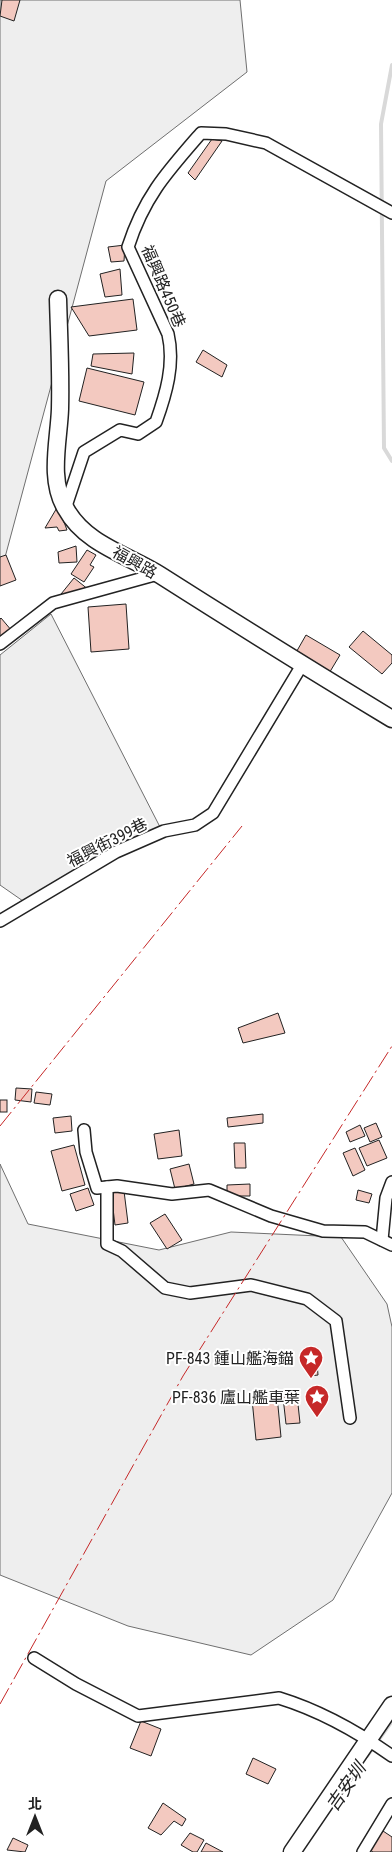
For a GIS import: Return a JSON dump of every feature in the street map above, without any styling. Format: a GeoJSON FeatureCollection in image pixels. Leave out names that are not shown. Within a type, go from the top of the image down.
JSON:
{"type":"FeatureCollection","features":[{"type":"Feature","properties":{"kind":"street","name":"福興路450巷"},"geometry":{"type":"LineString","coordinates":[[65,509],[84,452],[120,430],[138,434],[156,422],[168,378],[171,348],[168,334],[128,247],[141,211],[163,178],[201,134],[226,134],[266,144],[391,212]]}},
{"type":"Feature","properties":{"kind":"street","name":"福興路"},"geometry":{"type":"LineString","coordinates":[[58,299],[60,409],[55,453],[58,482],[65,509],[86,534],[158,574],[302,665],[392,719]]}},
{"type":"Feature","properties":{"kind":"street"},"geometry":{"type":"LineString","coordinates":[[0,644],[53,603],[158,574]]}},
{"type":"Feature","properties":{"kind":"street","name":"福興街399巷"},"geometry":{"type":"LineString","coordinates":[[0,921],[116,852],[164,831],[195,825],[213,813],[302,665]]}},
{"type":"Feature","properties":{"kind":"street"},"geometry":{"type":"LineString","coordinates":[[84,1130],[86,1152],[97,1188],[117,1186],[172,1194],[209,1190],[280,1218],[323,1231],[365,1232],[387,1243],[386,1198],[392,1182]]}},
{"type":"Feature","properties":{"kind":"street"},"geometry":{"type":"LineString","coordinates":[[108,1187],[107,1244],[122,1252],[165,1288],[190,1293],[251,1285],[307,1299],[336,1321],[350,1418]]}},
{"type":"Feature","properties":{"kind":"street"},"geometry":{"type":"LineString","coordinates":[[34,1658],[76,1684],[138,1716],[279,1698],[294,1702],[368,1740],[392,1756]]}},
{"type":"Feature","properties":{"kind":"street"},"geometry":{"type":"LineString","coordinates":[[292,1852],[392,1705]]}},
{"type":"Feature","properties":{"kind":"street"},"geometry":{"type":"LineString","coordinates":[[362,1852],[392,1804]]}},
{"type":"Feature","properties":{"kind":"shaded area"},"geometry":{"type":"Polygon","coordinates":[[[0,0],[240,0],[247,72],[106,181],[0,576],[0,0]]]}},
{"type":"Feature","properties":{"kind":"shaded area"},"geometry":{"type":"Polygon","coordinates":[[[51,614],[160,827],[96,859],[23,901],[0,885],[0,655],[51,614]]]}},
{"type":"Feature","properties":{"kind":"shaded area"},"geometry":{"type":"Polygon","coordinates":[[[0,1164],[28,1224],[159,1250],[231,1232],[341,1237],[387,1304],[392,1327],[392,1493],[333,1600],[251,1655],[128,1626],[0,1575],[0,1164]]]}},
{"type":"Feature","properties":{"kind":"building"},"geometry":{"type":"Polygon","coordinates":[[[2,0],[20,0],[14,21],[0,16],[2,0]]]}},
{"type":"Feature","properties":{"kind":"building"},"geometry":{"type":"Polygon","coordinates":[[[212,139],[222,141],[195,180],[188,173],[212,139]]]}},
{"type":"Feature","properties":{"kind":"building"},"geometry":{"type":"Polygon","coordinates":[[[125,245],[124,261],[111,262],[108,247],[125,245]]]}},
{"type":"Feature","properties":{"kind":"building"},"geometry":{"type":"Polygon","coordinates":[[[120,269],[122,295],[105,297],[100,274],[120,269]]]}},
{"type":"Feature","properties":{"kind":"building"},"geometry":{"type":"Polygon","coordinates":[[[133,299],[137,330],[89,336],[71,307],[133,299]]]}},
{"type":"Feature","properties":{"kind":"building"},"geometry":{"type":"Polygon","coordinates":[[[203,350],[227,365],[222,377],[196,362],[203,350]]]}},
{"type":"Feature","properties":{"kind":"building"},"geometry":{"type":"Polygon","coordinates":[[[134,353],[132,374],[91,366],[93,354],[134,353]]]}},
{"type":"Feature","properties":{"kind":"building"},"geometry":{"type":"Polygon","coordinates":[[[87,368],[144,382],[135,415],[79,401],[87,368]]]}},
{"type":"Feature","properties":{"kind":"building"},"geometry":{"type":"Polygon","coordinates":[[[58,506],[67,530],[59,531],[57,527],[45,528],[58,506]]]}},
{"type":"Feature","properties":{"kind":"building"},"geometry":{"type":"Polygon","coordinates":[[[76,546],[77,562],[59,563],[58,552],[76,546]]]}},
{"type":"Feature","properties":{"kind":"building"},"geometry":{"type":"Polygon","coordinates":[[[87,550],[96,555],[90,565],[94,567],[84,582],[71,574],[87,550]]]}},
{"type":"Feature","properties":{"kind":"building"},"geometry":{"type":"Polygon","coordinates":[[[6,555],[16,580],[0,586],[0,557],[6,555]]]}},
{"type":"Feature","properties":{"kind":"building"},"geometry":{"type":"Polygon","coordinates":[[[74,578],[89,590],[57,599],[74,578]]]}},
{"type":"Feature","properties":{"kind":"building"},"geometry":{"type":"Polygon","coordinates":[[[126,604],[129,649],[91,652],[88,607],[126,604]]]}},
{"type":"Feature","properties":{"kind":"building"},"geometry":{"type":"Polygon","coordinates":[[[0,619],[12,631],[0,640],[0,619]]]}},
{"type":"Feature","properties":{"kind":"building"},"geometry":{"type":"Polygon","coordinates":[[[363,631],[392,655],[392,663],[382,674],[349,647],[363,631]]]}},
{"type":"Feature","properties":{"kind":"building"},"geometry":{"type":"Polygon","coordinates":[[[306,635],[340,655],[328,675],[294,656],[306,635]]]}},
{"type":"Feature","properties":{"kind":"building"},"geometry":{"type":"Polygon","coordinates":[[[278,1013],[285,1033],[243,1043],[238,1028],[278,1013]]]}},
{"type":"Feature","properties":{"kind":"building"},"geometry":{"type":"Polygon","coordinates":[[[16,1088],[32,1089],[31,1102],[15,1100],[16,1088]]]}},
{"type":"Feature","properties":{"kind":"building"},"geometry":{"type":"Polygon","coordinates":[[[36,1092],[52,1094],[50,1105],[34,1103],[36,1092]]]}},
{"type":"Feature","properties":{"kind":"building"},"geometry":{"type":"Polygon","coordinates":[[[0,1100],[7,1100],[7,1112],[0,1112],[0,1100]]]}},
{"type":"Feature","properties":{"kind":"building"},"geometry":{"type":"Polygon","coordinates":[[[263,1114],[263,1123],[228,1127],[227,1118],[263,1114]]]}},
{"type":"Feature","properties":{"kind":"building"},"geometry":{"type":"Polygon","coordinates":[[[71,1116],[72,1131],[55,1133],[53,1118],[71,1116]]]}},
{"type":"Feature","properties":{"kind":"building"},"geometry":{"type":"Polygon","coordinates":[[[376,1123],[382,1137],[370,1142],[364,1128],[376,1123]]]}},
{"type":"Feature","properties":{"kind":"building"},"geometry":{"type":"Polygon","coordinates":[[[360,1125],[365,1136],[350,1142],[346,1132],[360,1125]]]}},
{"type":"Feature","properties":{"kind":"building"},"geometry":{"type":"Polygon","coordinates":[[[179,1130],[182,1156],[158,1159],[154,1134],[179,1130]]]}},
{"type":"Feature","properties":{"kind":"building"},"geometry":{"type":"Polygon","coordinates":[[[379,1140],[387,1158],[367,1166],[359,1148],[379,1140]]]}},
{"type":"Feature","properties":{"kind":"building"},"geometry":{"type":"Polygon","coordinates":[[[234,1143],[245,1143],[246,1168],[235,1168],[234,1143]]]}},
{"type":"Feature","properties":{"kind":"building"},"geometry":{"type":"Polygon","coordinates":[[[74,1145],[85,1185],[62,1191],[51,1151],[74,1145]]]}},
{"type":"Feature","properties":{"kind":"building"},"geometry":{"type":"Polygon","coordinates":[[[355,1148],[365,1170],[353,1176],[343,1153],[355,1148]]]}},
{"type":"Feature","properties":{"kind":"building"},"geometry":{"type":"Polygon","coordinates":[[[189,1164],[194,1184],[175,1189],[170,1169],[189,1164]]]}},
{"type":"Feature","properties":{"kind":"building"},"geometry":{"type":"Polygon","coordinates":[[[250,1184],[250,1196],[227,1196],[227,1185],[250,1184]]]}},
{"type":"Feature","properties":{"kind":"building"},"geometry":{"type":"Polygon","coordinates":[[[88,1188],[94,1205],[76,1211],[70,1194],[88,1188]]]}},
{"type":"Feature","properties":{"kind":"building"},"geometry":{"type":"Polygon","coordinates":[[[358,1190],[372,1194],[369,1203],[356,1200],[358,1190]]]}},
{"type":"Feature","properties":{"kind":"building"},"geometry":{"type":"Polygon","coordinates":[[[124,1191],[128,1223],[115,1225],[111,1192],[124,1191]]]}},
{"type":"Feature","properties":{"kind":"building"},"geometry":{"type":"Polygon","coordinates":[[[165,1214],[182,1240],[167,1249],[150,1223],[165,1214]]]}},
{"type":"Feature","properties":{"kind":"building"},"geometry":{"type":"Polygon","coordinates":[[[317,1363],[318,1375],[310,1376],[309,1364],[317,1363]]]}},
{"type":"Feature","properties":{"kind":"building"},"geometry":{"type":"Polygon","coordinates":[[[297,1395],[300,1423],[286,1424],[283,1397],[297,1395]]]}},
{"type":"Feature","properties":{"kind":"building"},"geometry":{"type":"Polygon","coordinates":[[[277,1396],[281,1437],[256,1440],[252,1399],[277,1396]]]}},
{"type":"Feature","properties":{"kind":"building"},"geometry":{"type":"Polygon","coordinates":[[[141,1721],[161,1729],[151,1756],[130,1748],[141,1721]]]}},
{"type":"Feature","properties":{"kind":"building"},"geometry":{"type":"Polygon","coordinates":[[[253,1758],[276,1769],[268,1784],[246,1774],[253,1758]]]}},
{"type":"Feature","properties":{"kind":"building"},"geometry":{"type":"Polygon","coordinates":[[[163,1803],[186,1819],[182,1826],[174,1821],[161,1835],[148,1828],[163,1803]]]}},
{"type":"Feature","properties":{"kind":"building"},"geometry":{"type":"Polygon","coordinates":[[[383,1831],[392,1837],[392,1852],[373,1852],[370,1850],[383,1831]]]}},
{"type":"Feature","properties":{"kind":"building"},"geometry":{"type":"Polygon","coordinates":[[[190,1833],[204,1840],[197,1852],[193,1852],[181,1845],[190,1833]]]}},
{"type":"Feature","properties":{"kind":"building"},"geometry":{"type":"Polygon","coordinates":[[[13,1838],[28,1845],[25,1852],[7,1850],[13,1838]]]}},
{"type":"Feature","properties":{"kind":"building"},"geometry":{"type":"Polygon","coordinates":[[[206,1843],[223,1852],[201,1852],[206,1843]]]}},
{"type":"Feature","properties":{"kind":"waterway","name":"吉安圳"},"geometry":{"type":"LineString","coordinates":[[392,65],[381,124],[384,448],[392,461]]}},
{"type":"Feature","properties":{"kind":"waterway","name":"吉安圳"},"geometry":{"type":"LineString","coordinates":[[367,1756],[392,1721]]}},
{"type":"Feature","properties":{"kind":"power"},"geometry":{"type":"LineString","coordinates":[[0,1126],[242,826]]}},
{"type":"Feature","properties":{"kind":"power"},"geometry":{"type":"LineString","coordinates":[[0,1704],[183,1376],[392,1046]]}},
{"type":"Feature","properties":{"kind":"place","name":"PF-843 鍾山艦海錨"},"geometry":{"type":"Point","coordinates":[311,1379]}},
{"type":"Feature","properties":{"kind":"place","name":"PF-836 廬山艦車葉"},"geometry":{"type":"Point","coordinates":[317,1418]}}]}
